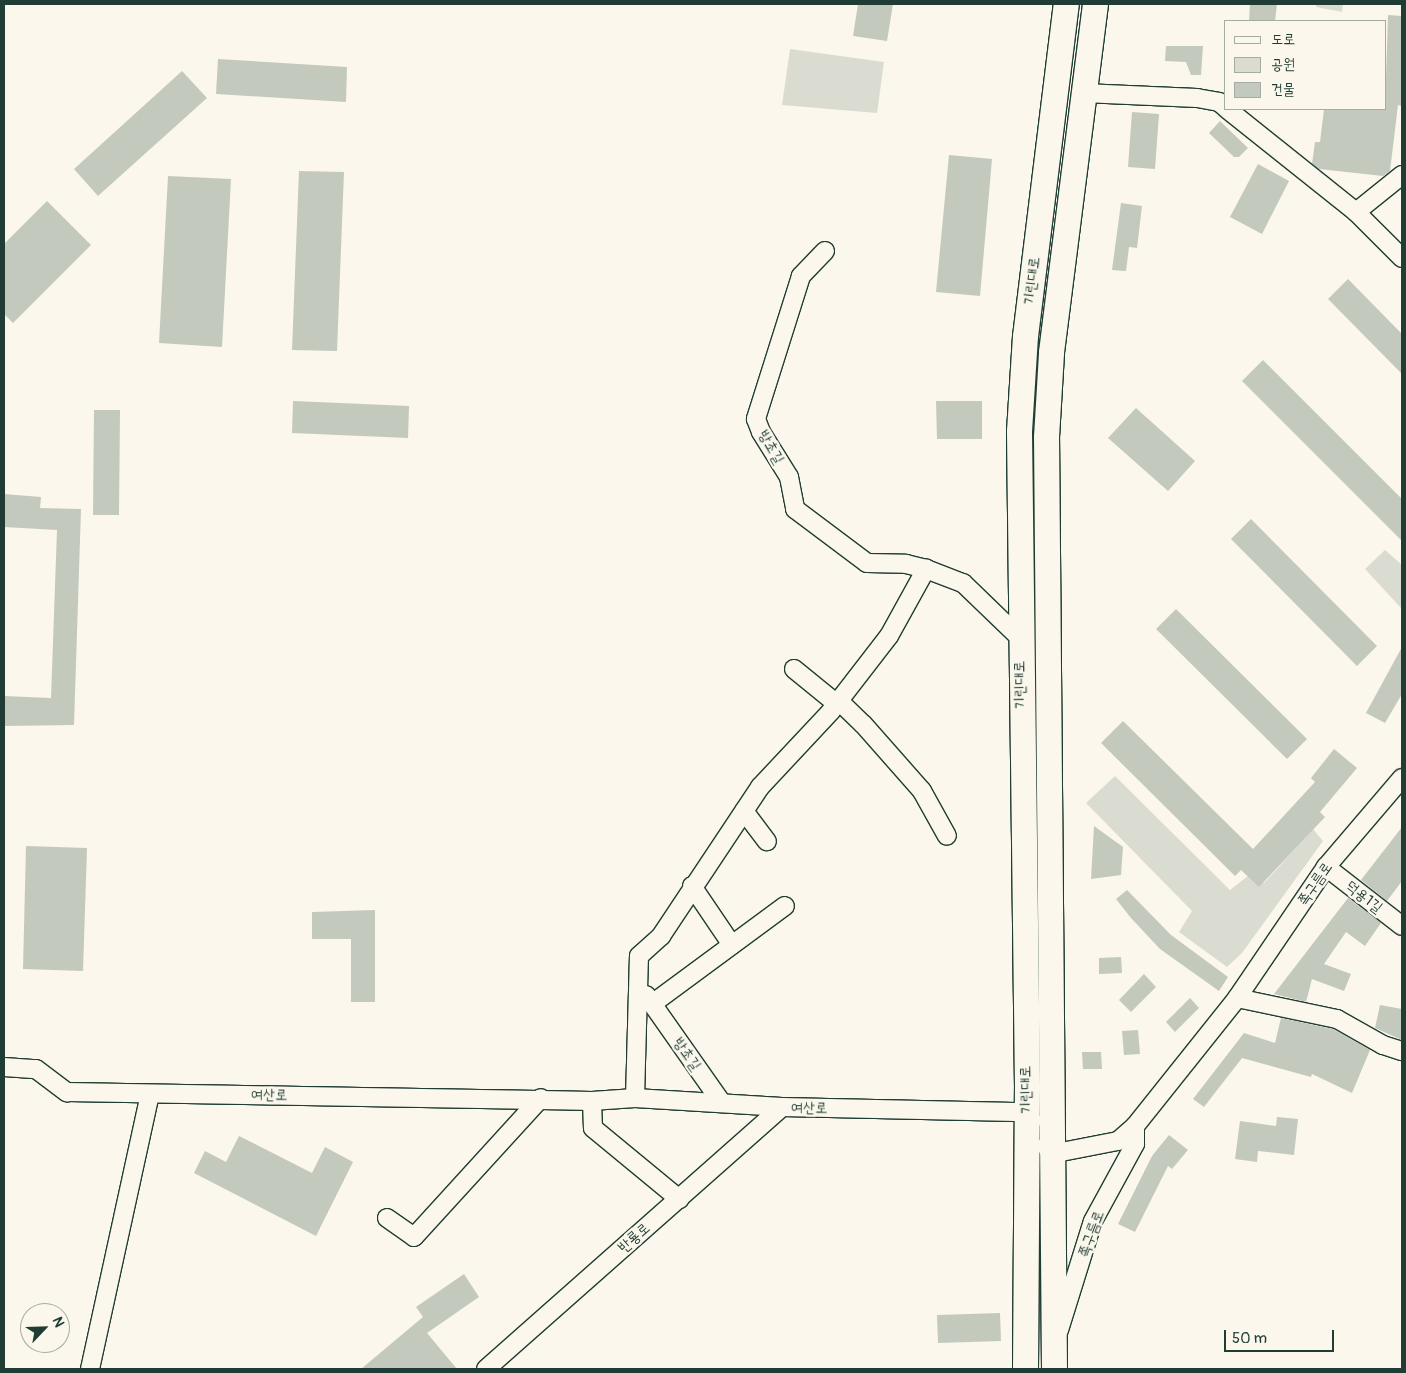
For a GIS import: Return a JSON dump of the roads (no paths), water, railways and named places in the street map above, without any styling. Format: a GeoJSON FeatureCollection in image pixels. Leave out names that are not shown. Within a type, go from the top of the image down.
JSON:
{"type":"FeatureCollection","features":[{"type":"Feature","properties":{"kind":"street","name":"기린대로"},"geometry":{"type":"LineString","coordinates":[[1025,1369],[1027,1112],[1019,431],[1025,336],[1066,4]]}},
{"type":"Feature","properties":{"kind":"street","name":"기린대로"},"geometry":{"type":"LineString","coordinates":[[1054,1358],[1046,437],[1051,352],[1095,4]]}},
{"type":"Feature","properties":{"kind":"street"},"geometry":{"type":"LineString","coordinates":[[1083,93],[1198,98],[1224,107]]}},
{"type":"Feature","properties":{"kind":"street"},"geometry":{"type":"LineString","coordinates":[[1228,110],[1356,212],[1402,258]]}},
{"type":"Feature","properties":{"kind":"street"},"geometry":{"type":"LineString","coordinates":[[1356,212],[1402,175]]}},
{"type":"Feature","properties":{"kind":"street","name":"방초길"},"geometry":{"type":"LineString","coordinates":[[825,250],[801,276],[756,419],[760,432],[789,477],[795,509],[867,564],[906,564],[926,569],[962,583],[1020,638]]}},
{"type":"Feature","properties":{"kind":"street"},"geometry":{"type":"LineString","coordinates":[[635,1098],[639,956],[661,936],[692,886],[760,787],[838,703],[889,636],[926,569]]}},
{"type":"Feature","properties":{"kind":"street"},"geometry":{"type":"LineString","coordinates":[[794,669],[863,724],[922,791],[947,836]]}},
{"type":"Feature","properties":{"kind":"street","name":"쪽구름로"},"geometry":{"type":"LineString","coordinates":[[1051,1154],[1118,1141],[1135,1126],[1237,998],[1326,867],[1402,778]]}},
{"type":"Feature","properties":{"kind":"street"},"geometry":{"type":"LineString","coordinates":[[744,811],[767,841]]}},
{"type":"Feature","properties":{"kind":"street","name":"덕용1길"},"geometry":{"type":"LineString","coordinates":[[1326,867],[1402,926]]}},
{"type":"Feature","properties":{"kind":"street"},"geometry":{"type":"LineString","coordinates":[[692,886],[732,945]]}},
{"type":"Feature","properties":{"kind":"street"},"geometry":{"type":"LineString","coordinates":[[652,1004],[785,906]]}},
{"type":"Feature","properties":{"kind":"street","name":"방초길"},"geometry":{"type":"LineString","coordinates":[[638,984],[722,1103]]}},
{"type":"Feature","properties":{"kind":"street"},"geometry":{"type":"LineString","coordinates":[[1237,998],[1337,1019],[1383,1045],[1402,1050]]}},
{"type":"Feature","properties":{"kind":"street","name":"여산로"},"geometry":{"type":"LineString","coordinates":[[4,1066],[36,1069],[67,1092],[542,1098],[592,1101],[635,1098],[782,1107],[1027,1112]]}},
{"type":"Feature","properties":{"kind":"street"},"geometry":{"type":"LineString","coordinates":[[90,1369],[150,1094]]}},
{"type":"Feature","properties":{"kind":"street"},"geometry":{"type":"LineString","coordinates":[[387,1218],[414,1237],[542,1098]]}},
{"type":"Feature","properties":{"kind":"street"},"geometry":{"type":"LineString","coordinates":[[592,1101],[592,1128],[679,1199]]}},
{"type":"Feature","properties":{"kind":"street","name":"반룡로"},"geometry":{"type":"LineString","coordinates":[[486,1369],[782,1107]]}},
{"type":"Feature","properties":{"kind":"street"},"geometry":{"type":"LineString","coordinates":[[1027,1112],[1051,1154]]}},
{"type":"Feature","properties":{"kind":"street","name":"쪽구름로"},"geometry":{"type":"LineString","coordinates":[[1054,1358],[1093,1221],[1135,1144],[1135,1126]]}}]}
